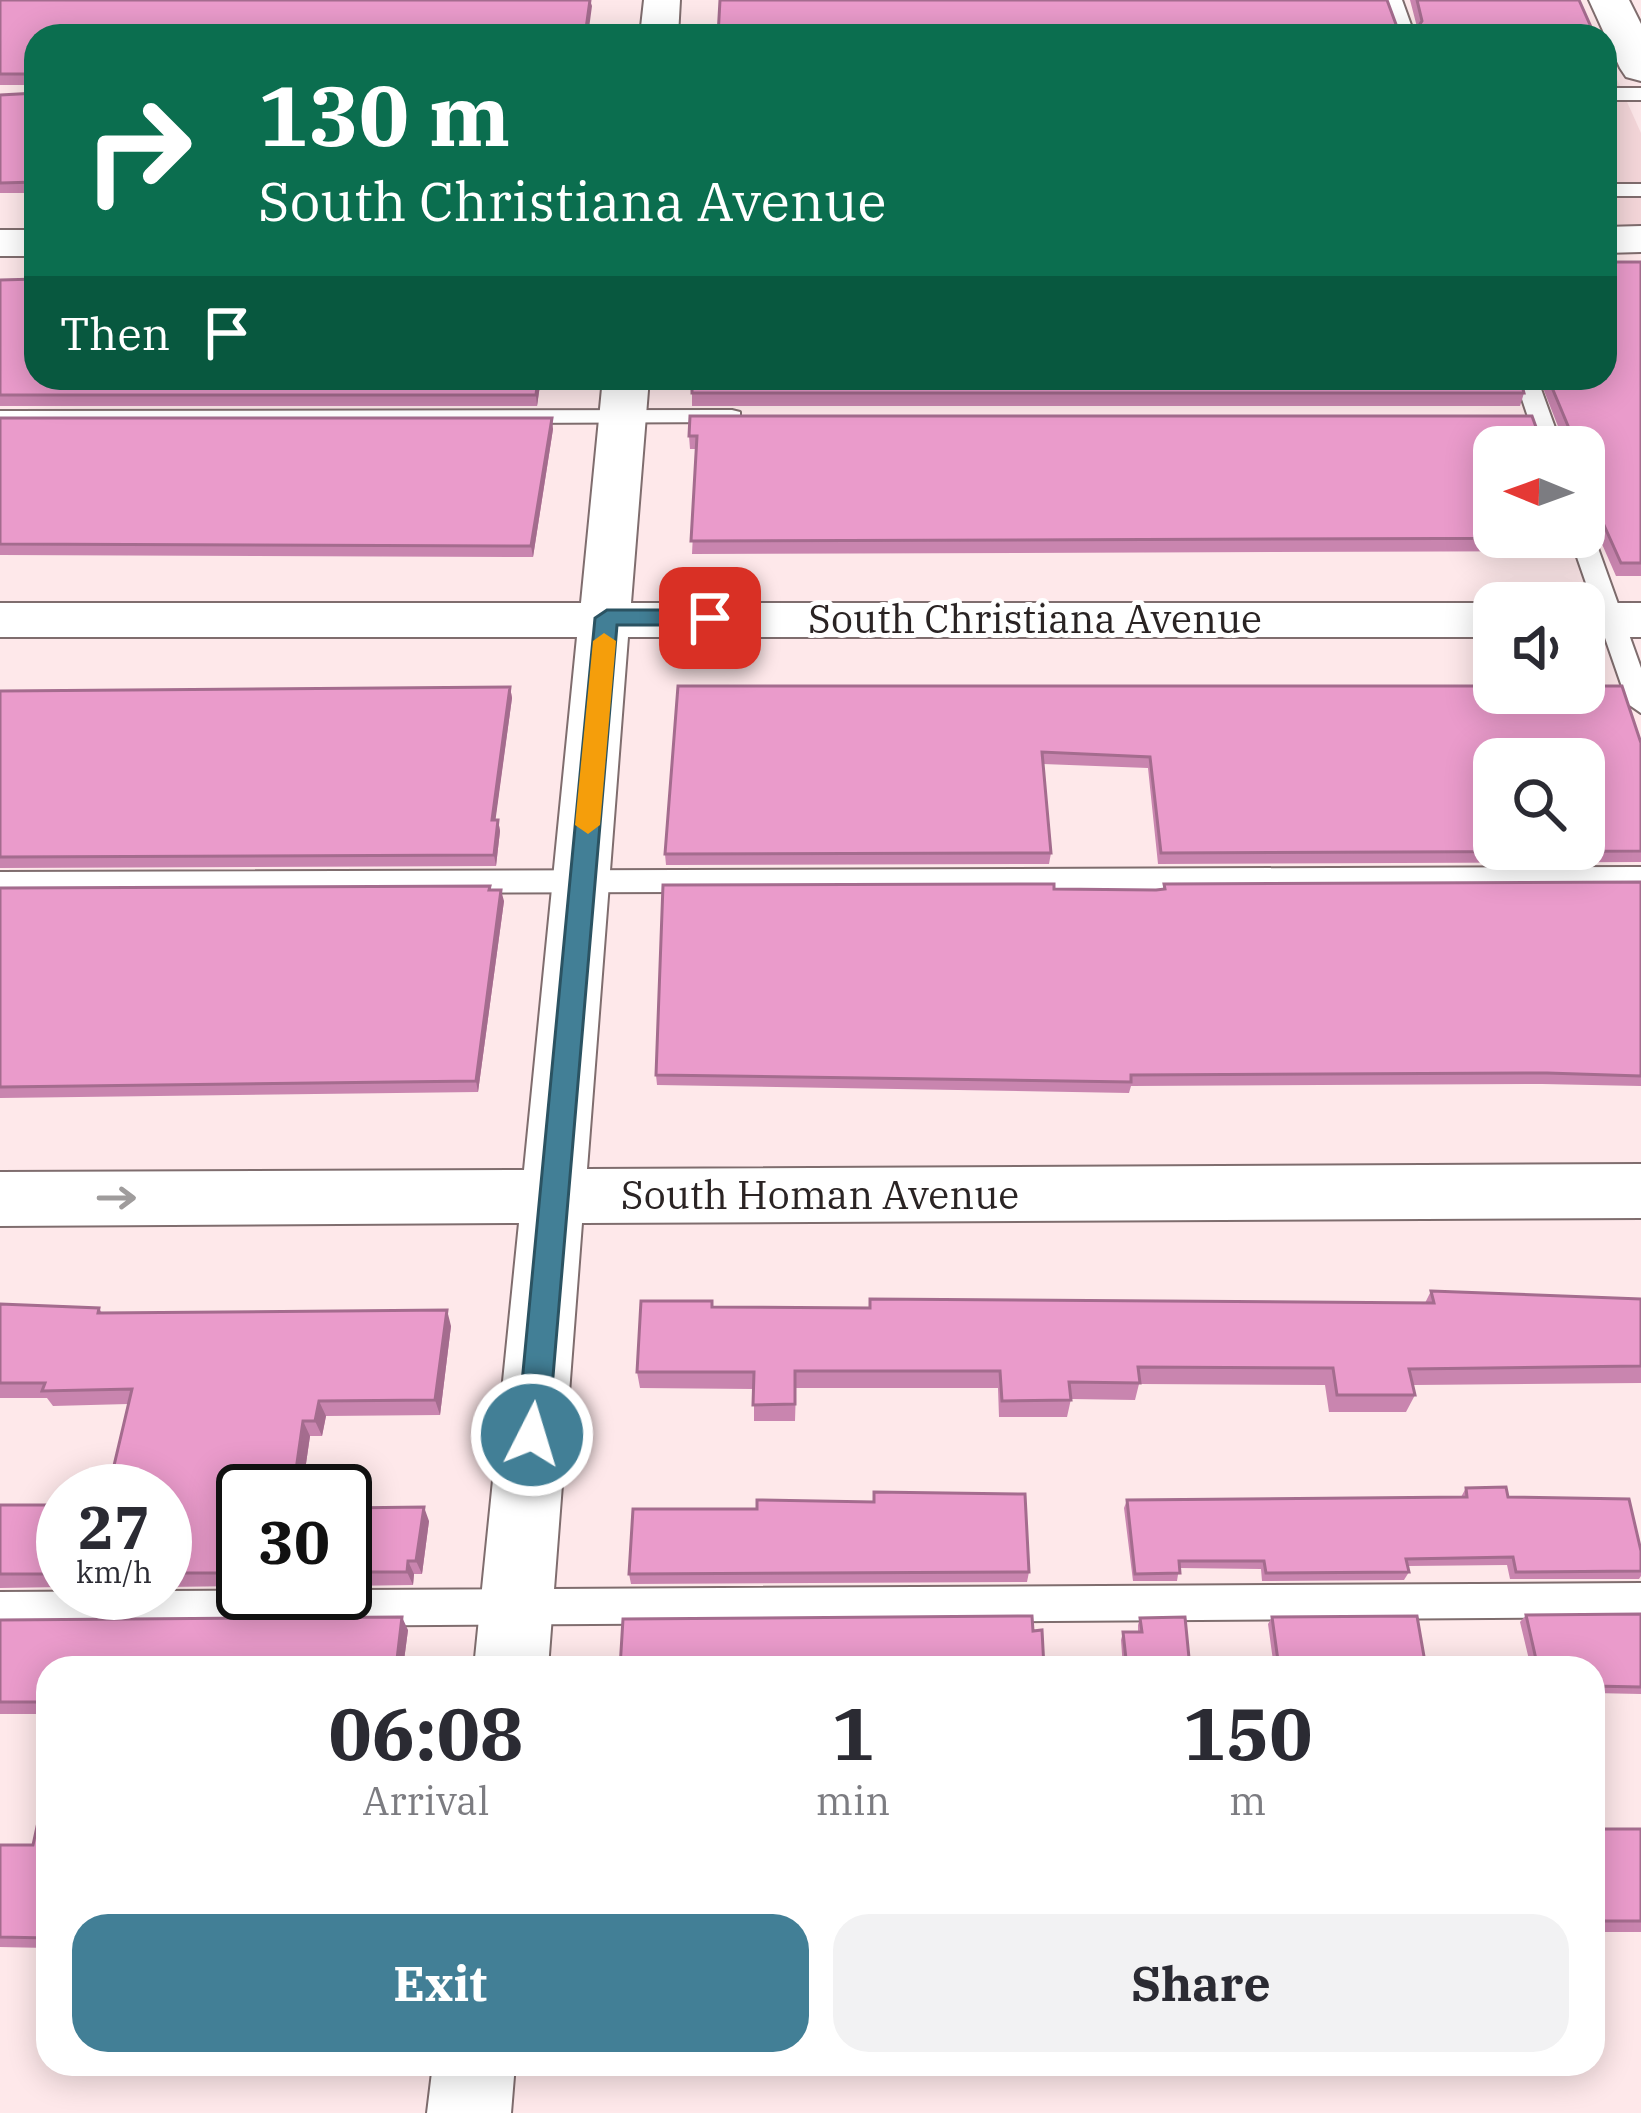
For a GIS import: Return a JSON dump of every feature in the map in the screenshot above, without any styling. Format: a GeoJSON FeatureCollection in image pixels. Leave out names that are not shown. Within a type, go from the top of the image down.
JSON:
{"type":"FeatureCollection","features":[{"type":"Feature","properties":{"kind":"main road"},"geometry":{"type":"LineString","coordinates":[[1609,0],[1641,68]]}},
{"type":"Feature","properties":{"kind":"street"},"geometry":{"type":"LineString","coordinates":[[514,1638],[625,397]]}},
{"type":"Feature","properties":{"kind":"street","name":"South Christiana Avenue"},"geometry":{"type":"LineString","coordinates":[[0,620],[1473,620]]}},
{"type":"Feature","properties":{"kind":"street","name":"South Homan Avenue"},"geometry":{"type":"LineString","coordinates":[[0,1199],[1641,1191]]}},
{"type":"Feature","properties":{"kind":"street"},"geometry":{"type":"LineString","coordinates":[[469,2113],[473,2076]]}},
{"type":"Feature","properties":{"kind":"lane"},"geometry":{"type":"LineString","coordinates":[[1527,390],[1528,417],[1535,426]]}},
{"type":"Feature","properties":{"kind":"lane"},"geometry":{"type":"LineString","coordinates":[[0,418],[625,397],[748,417]]}},
{"type":"Feature","properties":{"kind":"lane"},"geometry":{"type":"LineString","coordinates":[[1590,558],[1641,704]]}},
{"type":"Feature","properties":{"kind":"lane"},"geometry":{"type":"LineString","coordinates":[[0,883],[1641,878]]}},
{"type":"Feature","properties":{"kind":"lane"},"geometry":{"type":"LineString","coordinates":[[0,1610],[514,1638],[1641,1600]]}},
{"type":"Feature","properties":{"kind":"shaded area"},"geometry":{"type":"Polygon","coordinates":[[[1617,80],[1641,133],[1641,225],[1617,225],[1617,80]]]}},
{"type":"Feature","properties":{"kind":"building"},"geometry":{"type":"Polygon","coordinates":[[[0,0],[590,0],[587,24],[24,24],[24,74],[0,74],[0,0]]]}},
{"type":"Feature","properties":{"kind":"building"},"geometry":{"type":"Polygon","coordinates":[[[720,0],[1387,0],[1396,24],[719,24],[720,0]]]}},
{"type":"Feature","properties":{"kind":"building"},"geometry":{"type":"Polygon","coordinates":[[[1417,0],[1579,0],[1590,24],[1420,24],[1417,0]]]}},
{"type":"Feature","properties":{"kind":"building"},"geometry":{"type":"Polygon","coordinates":[[[24,94],[24,182],[0,183],[0,95],[24,94]]]}},
{"type":"Feature","properties":{"kind":"building"},"geometry":{"type":"Polygon","coordinates":[[[1617,262],[1641,262],[1641,563],[1621,563],[1605,527],[1605,426],[1568,426],[1553,390],[1617,390],[1617,262]]]}},
{"type":"Feature","properties":{"kind":"building"},"geometry":{"type":"Polygon","coordinates":[[[24,279],[24,390],[537,390],[536,395],[0,395],[0,280],[24,279]]]}},
{"type":"Feature","properties":{"kind":"building"},"geometry":{"type":"Polygon","coordinates":[[[1523,390],[1524,393],[692,393],[1523,390]]]}},
{"type":"Feature","properties":{"kind":"building"},"geometry":{"type":"Polygon","coordinates":[[[690,416],[1532,416],[1536,426],[1473,426],[1473,538],[691,541],[697,436],[689,436],[690,416]]]}},
{"type":"Feature","properties":{"kind":"building"},"geometry":{"type":"Polygon","coordinates":[[[0,418],[552,418],[531,546],[0,544],[0,418]]]}},
{"type":"Feature","properties":{"kind":"building"},"geometry":{"type":"Polygon","coordinates":[[[678,686],[1473,686],[1473,714],[1605,714],[1605,686],[1622,686],[1641,743],[1641,851],[1605,851],[1605,738],[1473,738],[1473,852],[1161,853],[1150,757],[1042,752],[1051,853],[665,854],[678,686]]]}},
{"type":"Feature","properties":{"kind":"building"},"geometry":{"type":"Polygon","coordinates":[[[510,687],[492,820],[498,820],[494,855],[0,857],[0,691],[510,687]]]}},
{"type":"Feature","properties":{"kind":"building"},"geometry":{"type":"Polygon","coordinates":[[[1641,882],[1641,1076],[1131,1075],[1131,1082],[656,1075],[663,885],[1054,884],[1054,889],[1156,890],[1165,889],[1164,884],[1641,882]]]}},
{"type":"Feature","properties":{"kind":"building"},"geometry":{"type":"Polygon","coordinates":[[[490,886],[489,890],[501,890],[476,1081],[0,1087],[0,888],[490,886]]]}},
{"type":"Feature","properties":{"kind":"building"},"geometry":{"type":"Polygon","coordinates":[[[1431,1291],[1641,1299],[1641,1366],[1409,1369],[1415,1395],[1337,1395],[1333,1368],[1138,1367],[1140,1383],[1069,1382],[1071,1400],[1002,1401],[1000,1371],[795,1371],[795,1404],[753,1405],[754,1372],[637,1372],[641,1301],[712,1301],[712,1307],[870,1308],[870,1299],[1434,1303],[1431,1291]]]}},
{"type":"Feature","properties":{"kind":"building"},"geometry":{"type":"Polygon","coordinates":[[[0,1304],[99,1308],[98,1313],[447,1310],[435,1400],[319,1401],[315,1421],[303,1421],[297,1464],[216,1464],[216,1573],[192,1573],[192,1464],[114,1464],[132,1389],[42,1391],[45,1383],[0,1383],[0,1304]]]}},
{"type":"Feature","properties":{"kind":"building"},"geometry":{"type":"Polygon","coordinates":[[[1506,1487],[1508,1497],[1629,1499],[1641,1571],[1516,1572],[1513,1557],[1406,1559],[1409,1572],[1266,1573],[1264,1561],[1179,1561],[1180,1573],[1135,1574],[1127,1500],[1467,1497],[1466,1488],[1506,1487]]]}},
{"type":"Feature","properties":{"kind":"building"},"geometry":{"type":"Polygon","coordinates":[[[874,1492],[1025,1494],[1029,1572],[629,1574],[633,1509],[757,1509],[757,1500],[874,1502],[874,1492]]]}},
{"type":"Feature","properties":{"kind":"building"},"geometry":{"type":"Polygon","coordinates":[[[0,1505],[36,1505],[36,1574],[0,1574],[0,1505]]]}},
{"type":"Feature","properties":{"kind":"building"},"geometry":{"type":"Polygon","coordinates":[[[424,1507],[416,1561],[408,1561],[407,1572],[372,1572],[372,1508],[424,1507]]]}},
{"type":"Feature","properties":{"kind":"building"},"geometry":{"type":"Polygon","coordinates":[[[1641,1614],[1641,1687],[1605,1686],[1605,1656],[1535,1656],[1526,1615],[1641,1614]]]}},
{"type":"Feature","properties":{"kind":"building"},"geometry":{"type":"Polygon","coordinates":[[[1032,1616],[1033,1631],[1042,1630],[1043,1656],[621,1656],[623,1619],[1032,1616]]]}},
{"type":"Feature","properties":{"kind":"building"},"geometry":{"type":"Polygon","coordinates":[[[1417,1616],[1424,1656],[1277,1656],[1272,1617],[1417,1616]]]}},
{"type":"Feature","properties":{"kind":"building"},"geometry":{"type":"Polygon","coordinates":[[[402,1617],[397,1656],[36,1656],[36,1702],[0,1702],[0,1620],[402,1617]]]}},
{"type":"Feature","properties":{"kind":"building"},"geometry":{"type":"Polygon","coordinates":[[[1185,1617],[1189,1656],[1126,1656],[1123,1632],[1142,1632],[1140,1618],[1185,1617]]]}},
{"type":"Feature","properties":{"kind":"building"},"geometry":{"type":"Polygon","coordinates":[[[1605,1829],[1641,1829],[1641,1921],[1605,1921],[1605,1829]]]}},
{"type":"Feature","properties":{"kind":"building"},"geometry":{"type":"Polygon","coordinates":[[[36,1831],[36,1938],[0,1937],[0,1845],[33,1845],[36,1831]]]}},
{"type":"Feature","properties":{"kind":"slow traffic"},"geometry":{"type":"LineString","coordinates":[[588,825],[604,641]]}},
{"type":"Feature","properties":{"kind":"route"},"geometry":{"type":"LineString","coordinates":[[532,1435],[607,618],[710,618]]}}]}
